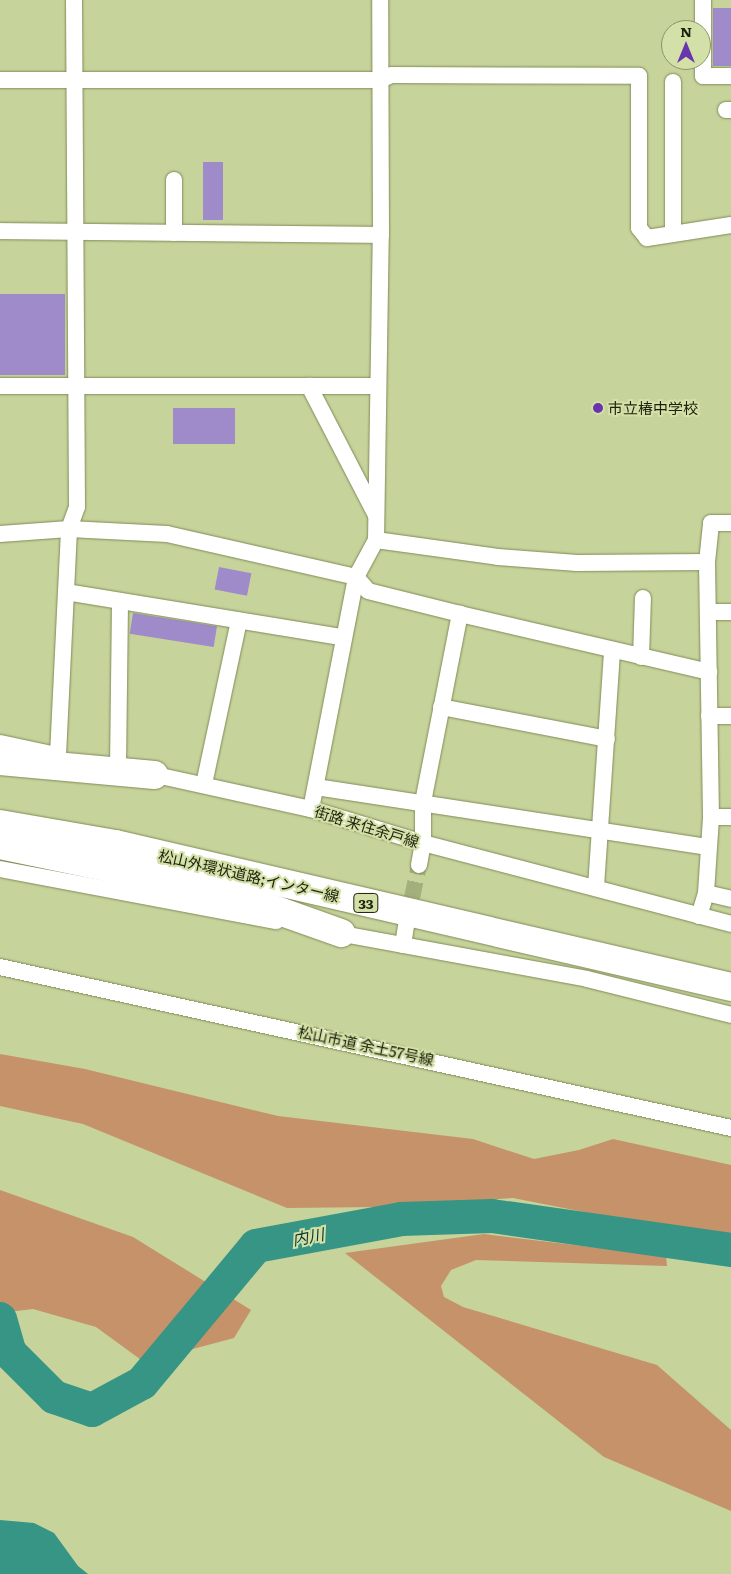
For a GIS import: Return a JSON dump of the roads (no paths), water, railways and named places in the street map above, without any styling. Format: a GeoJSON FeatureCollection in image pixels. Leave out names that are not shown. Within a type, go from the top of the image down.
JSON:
{"type":"FeatureCollection","features":[{"type":"Feature","properties":{"kind":"highway"},"geometry":{"type":"LineString","coordinates":[[0,761],[154,775]]}},
{"type":"Feature","properties":{"kind":"highway","name":"松山外環状道路;インター線"},"geometry":{"type":"LineString","coordinates":[[0,824],[115,844],[731,987]]}},
{"type":"Feature","properties":{"kind":"highway"},"geometry":{"type":"LineString","coordinates":[[0,846],[187,884],[265,906],[341,933]]}},
{"type":"Feature","properties":{"kind":"street"},"geometry":{"type":"LineString","coordinates":[[58,755],[69,529],[77,507],[74,0]]}},
{"type":"Feature","properties":{"kind":"street"},"geometry":{"type":"LineString","coordinates":[[311,809],[342,638],[356,577],[376,540],[378,517],[377,386],[381,235],[380,0]]}},
{"type":"Feature","properties":{"kind":"street"},"geometry":{"type":"LineString","coordinates":[[703,0],[703,76],[731,76]]}},
{"type":"Feature","properties":{"kind":"street"},"geometry":{"type":"LineString","coordinates":[[0,80],[380,80],[392,75],[639,76],[639,228],[647,238],[673,232],[731,225]]}},
{"type":"Feature","properties":{"kind":"street"},"geometry":{"type":"LineString","coordinates":[[673,82],[673,232]]}},
{"type":"Feature","properties":{"kind":"street"},"geometry":{"type":"LineString","coordinates":[[174,180],[174,233]]}},
{"type":"Feature","properties":{"kind":"street"},"geometry":{"type":"LineString","coordinates":[[0,231],[75,230],[381,235]]}},
{"type":"Feature","properties":{"kind":"street"},"geometry":{"type":"LineString","coordinates":[[0,386],[377,386]]}},
{"type":"Feature","properties":{"kind":"street"},"geometry":{"type":"LineString","coordinates":[[309,386],[378,517]]}},
{"type":"Feature","properties":{"kind":"street"},"geometry":{"type":"LineString","coordinates":[[699,916],[706,893],[711,817],[707,562],[711,523],[731,523]]}},
{"type":"Feature","properties":{"kind":"street"},"geometry":{"type":"LineString","coordinates":[[0,534],[69,529],[167,534],[356,577],[368,591],[709,672]]}},
{"type":"Feature","properties":{"kind":"street"},"geometry":{"type":"LineString","coordinates":[[376,540],[498,557],[577,563],[707,562]]}},
{"type":"Feature","properties":{"kind":"street"},"geometry":{"type":"LineString","coordinates":[[66,592],[342,638]]}},
{"type":"Feature","properties":{"kind":"street"},"geometry":{"type":"LineString","coordinates":[[641,657],[643,598]]}},
{"type":"Feature","properties":{"kind":"street"},"geometry":{"type":"LineString","coordinates":[[118,767],[120,601]]}},
{"type":"Feature","properties":{"kind":"street"},"geometry":{"type":"LineString","coordinates":[[708,612],[731,612]]}},
{"type":"Feature","properties":{"kind":"street"},"geometry":{"type":"LineString","coordinates":[[419,865],[423,843],[423,802],[460,614]]}},
{"type":"Feature","properties":{"kind":"street"},"geometry":{"type":"LineString","coordinates":[[204,784],[239,621]]}},
{"type":"Feature","properties":{"kind":"street"},"geometry":{"type":"LineString","coordinates":[[596,887],[612,650]]}},
{"type":"Feature","properties":{"kind":"street"},"geometry":{"type":"LineString","coordinates":[[441,707],[607,739]]}},
{"type":"Feature","properties":{"kind":"street"},"geometry":{"type":"LineString","coordinates":[[710,716],[731,716]]}},
{"type":"Feature","properties":{"kind":"street","name":"街路 来住余戸線"},"geometry":{"type":"LineString","coordinates":[[0,743],[204,784],[311,809],[423,843],[731,924]]}},
{"type":"Feature","properties":{"kind":"street"},"geometry":{"type":"LineString","coordinates":[[316,787],[708,847]]}},
{"type":"Feature","properties":{"kind":"street"},"geometry":{"type":"LineString","coordinates":[[711,817],[731,817]]}},
{"type":"Feature","properties":{"kind":"street"},"geometry":{"type":"LineString","coordinates":[[0,869],[587,979],[731,1015]]}},
{"type":"Feature","properties":{"kind":"street"},"geometry":{"type":"LineString","coordinates":[[706,893],[731,899]]}},
{"type":"Feature","properties":{"kind":"street"},"geometry":{"type":"LineString","coordinates":[[402,945],[406,925]]}},
{"type":"Feature","properties":{"kind":"street","name":"松山市道 余土57号線"},"geometry":{"type":"LineString","coordinates":[[0,967],[731,1128]]}},
{"type":"Feature","properties":{"kind":"water"},"geometry":{"type":"Polygon","coordinates":[[[0,1520],[34,1523],[54,1533],[78,1566],[88,1574],[0,1574],[0,1520]]]}},
{"type":"Feature","properties":{"kind":"waterway","name":"内川"},"geometry":{"type":"LineString","coordinates":[[0,1319],[10,1353],[54,1397],[92,1410],[142,1383],[256,1246],[401,1219],[492,1216],[731,1250]]}},
{"type":"Feature","properties":{"kind":"tunnel"},"geometry":{"type":"LineString","coordinates":[[407,921],[419,865]]}},
{"type":"Feature","properties":{"kind":"place","name":"市立椿中学校"},"geometry":{"type":"Point","coordinates":[598,408]}}]}
